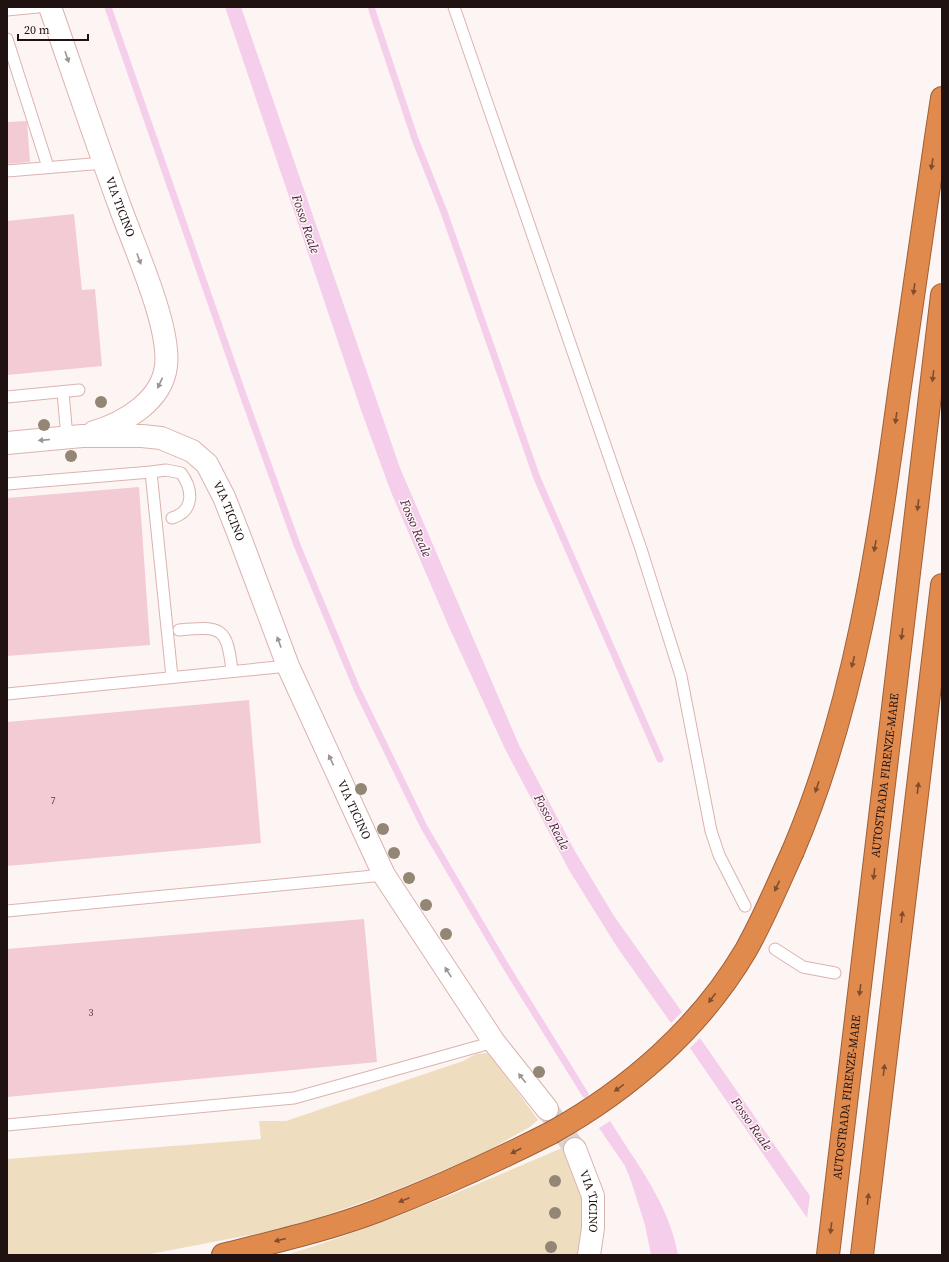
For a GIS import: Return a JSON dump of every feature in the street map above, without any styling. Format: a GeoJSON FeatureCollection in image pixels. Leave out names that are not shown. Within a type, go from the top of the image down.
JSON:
{"type":"FeatureCollection","features":[{"type":"Feature","properties":{"kind":"highway"},"geometry":{"type":"LineString","coordinates":[[223,1255],[299,1236],[376,1212],[489,1165],[579,1118],[648,1067],[676,1041],[711,1000],[746,950],[794,851],[805,824],[836,730],[862,624],[887,480],[942,98]]}},
{"type":"Feature","properties":{"kind":"highway","name":"AUTOSTRADA FIRENZE-MARE"},"geometry":{"type":"LineString","coordinates":[[828,1255],[942,295]]}},
{"type":"Feature","properties":{"kind":"highway"},"geometry":{"type":"LineString","coordinates":[[863,1246],[942,585]]}},
{"type":"Feature","properties":{"kind":"street","name":"VIA TICINO"},"geometry":{"type":"LineString","coordinates":[[50,7],[104,163],[156,306],[164,338],[166,367],[160,384],[151,399],[135,413],[111,427],[74,437]]}},
{"type":"Feature","properties":{"kind":"street","name":"VIA TICINO"},"geometry":{"type":"LineString","coordinates":[[74,437],[142,436],[161,438],[192,451],[207,464],[232,516],[288,666],[384,875],[494,1042],[547,1108]]}},
{"type":"Feature","properties":{"kind":"street"},"geometry":{"type":"LineString","coordinates":[[7,443],[74,437]]}},
{"type":"Feature","properties":{"kind":"street","name":"VIA TICINO"},"geometry":{"type":"LineString","coordinates":[[575,1149],[593,1196],[593,1228],[589,1255]]}},
{"type":"Feature","properties":{"kind":"lane"},"geometry":{"type":"LineString","coordinates":[[7,10],[38,7]]}},
{"type":"Feature","properties":{"kind":"lane"},"geometry":{"type":"LineString","coordinates":[[454,7],[641,549],[681,676],[711,831],[720,855],[745,906]]}},
{"type":"Feature","properties":{"kind":"lane"},"geometry":{"type":"LineString","coordinates":[[7,39],[48,166]]}},
{"type":"Feature","properties":{"kind":"lane"},"geometry":{"type":"LineString","coordinates":[[7,171],[48,166],[104,163]]}},
{"type":"Feature","properties":{"kind":"lane"},"geometry":{"type":"LineString","coordinates":[[7,397],[79,390]]}},
{"type":"Feature","properties":{"kind":"lane"},"geometry":{"type":"LineString","coordinates":[[63,392],[74,437]]}},
{"type":"Feature","properties":{"kind":"lane"},"geometry":{"type":"LineString","coordinates":[[7,484],[166,470],[181,473],[186,480],[190,497],[187,507],[180,516],[172,518]]}},
{"type":"Feature","properties":{"kind":"lane"},"geometry":{"type":"LineString","coordinates":[[151,472],[172,677]]}},
{"type":"Feature","properties":{"kind":"lane"},"geometry":{"type":"LineString","coordinates":[[180,630],[206,628],[219,630],[223,634],[230,651],[232,672]]}},
{"type":"Feature","properties":{"kind":"lane"},"geometry":{"type":"LineString","coordinates":[[7,694],[288,666]]}},
{"type":"Feature","properties":{"kind":"lane"},"geometry":{"type":"LineString","coordinates":[[7,911],[384,875]]}},
{"type":"Feature","properties":{"kind":"lane"},"geometry":{"type":"LineString","coordinates":[[775,949],[803,967],[835,973]]}},
{"type":"Feature","properties":{"kind":"lane"},"geometry":{"type":"LineString","coordinates":[[7,1125],[294,1098],[494,1042]]}},
{"type":"Feature","properties":{"kind":"shaded area"},"geometry":{"type":"Polygon","coordinates":[[[487,1053],[495,1061],[538,1120],[530,1127],[478,1156],[386,1194],[292,1227],[145,1255],[7,1255],[7,1159],[261,1139],[259,1121],[286,1121],[463,1061],[476,1054],[487,1053]]]}},
{"type":"Feature","properties":{"kind":"shaded area"},"geometry":{"type":"Polygon","coordinates":[[[562,1148],[574,1169],[585,1203],[580,1255],[286,1255],[391,1219],[562,1148]]]}},
{"type":"Feature","properties":{"kind":"water","name":"Fosso Reale"},"geometry":{"type":"Polygon","coordinates":[[[225,7],[241,7],[400,468],[519,745],[576,853],[614,916],[682,1012],[671,1023],[617,947],[569,870],[505,749],[449,627],[391,492],[361,410],[225,7]]]}},
{"type":"Feature","properties":{"kind":"water","name":"Fosso Reale"},"geometry":{"type":"Polygon","coordinates":[[[700,1038],[810,1196],[807,1218],[690,1048],[700,1038]]]}},
{"type":"Feature","properties":{"kind":"water"},"geometry":{"type":"Polygon","coordinates":[[[610,1121],[651,1185],[660,1202],[674,1236],[678,1255],[651,1255],[645,1225],[625,1166],[599,1128],[610,1121]]]}},
{"type":"Feature","properties":{"kind":"building"},"geometry":{"type":"Polygon","coordinates":[[[27,121],[30,162],[7,164],[7,122],[27,121]]]}},
{"type":"Feature","properties":{"kind":"building"},"geometry":{"type":"Polygon","coordinates":[[[74,214],[82,290],[95,289],[102,366],[7,375],[7,221],[74,214]]]}},
{"type":"Feature","properties":{"kind":"building"},"geometry":{"type":"Polygon","coordinates":[[[139,487],[150,645],[7,656],[7,498],[139,487]]]}},
{"type":"Feature","properties":{"kind":"building"},"geometry":{"type":"Polygon","coordinates":[[[249,700],[261,843],[7,866],[7,722],[249,700]]]}},
{"type":"Feature","properties":{"kind":"building"},"geometry":{"type":"Polygon","coordinates":[[[364,919],[377,1062],[7,1097],[7,949],[364,919]]]}},
{"type":"Feature","properties":{"kind":"waterway"},"geometry":{"type":"LineString","coordinates":[[108,7],[297,545],[357,689],[424,827],[505,965],[585,1094]]}},
{"type":"Feature","properties":{"kind":"waterway"},"geometry":{"type":"LineString","coordinates":[[371,7],[415,139],[444,212],[537,478],[660,759]]}},
{"type":"Feature","properties":{"kind":"tunnel"},"geometry":{"type":"LineString","coordinates":[[547,1109],[575,1149]]}}]}
